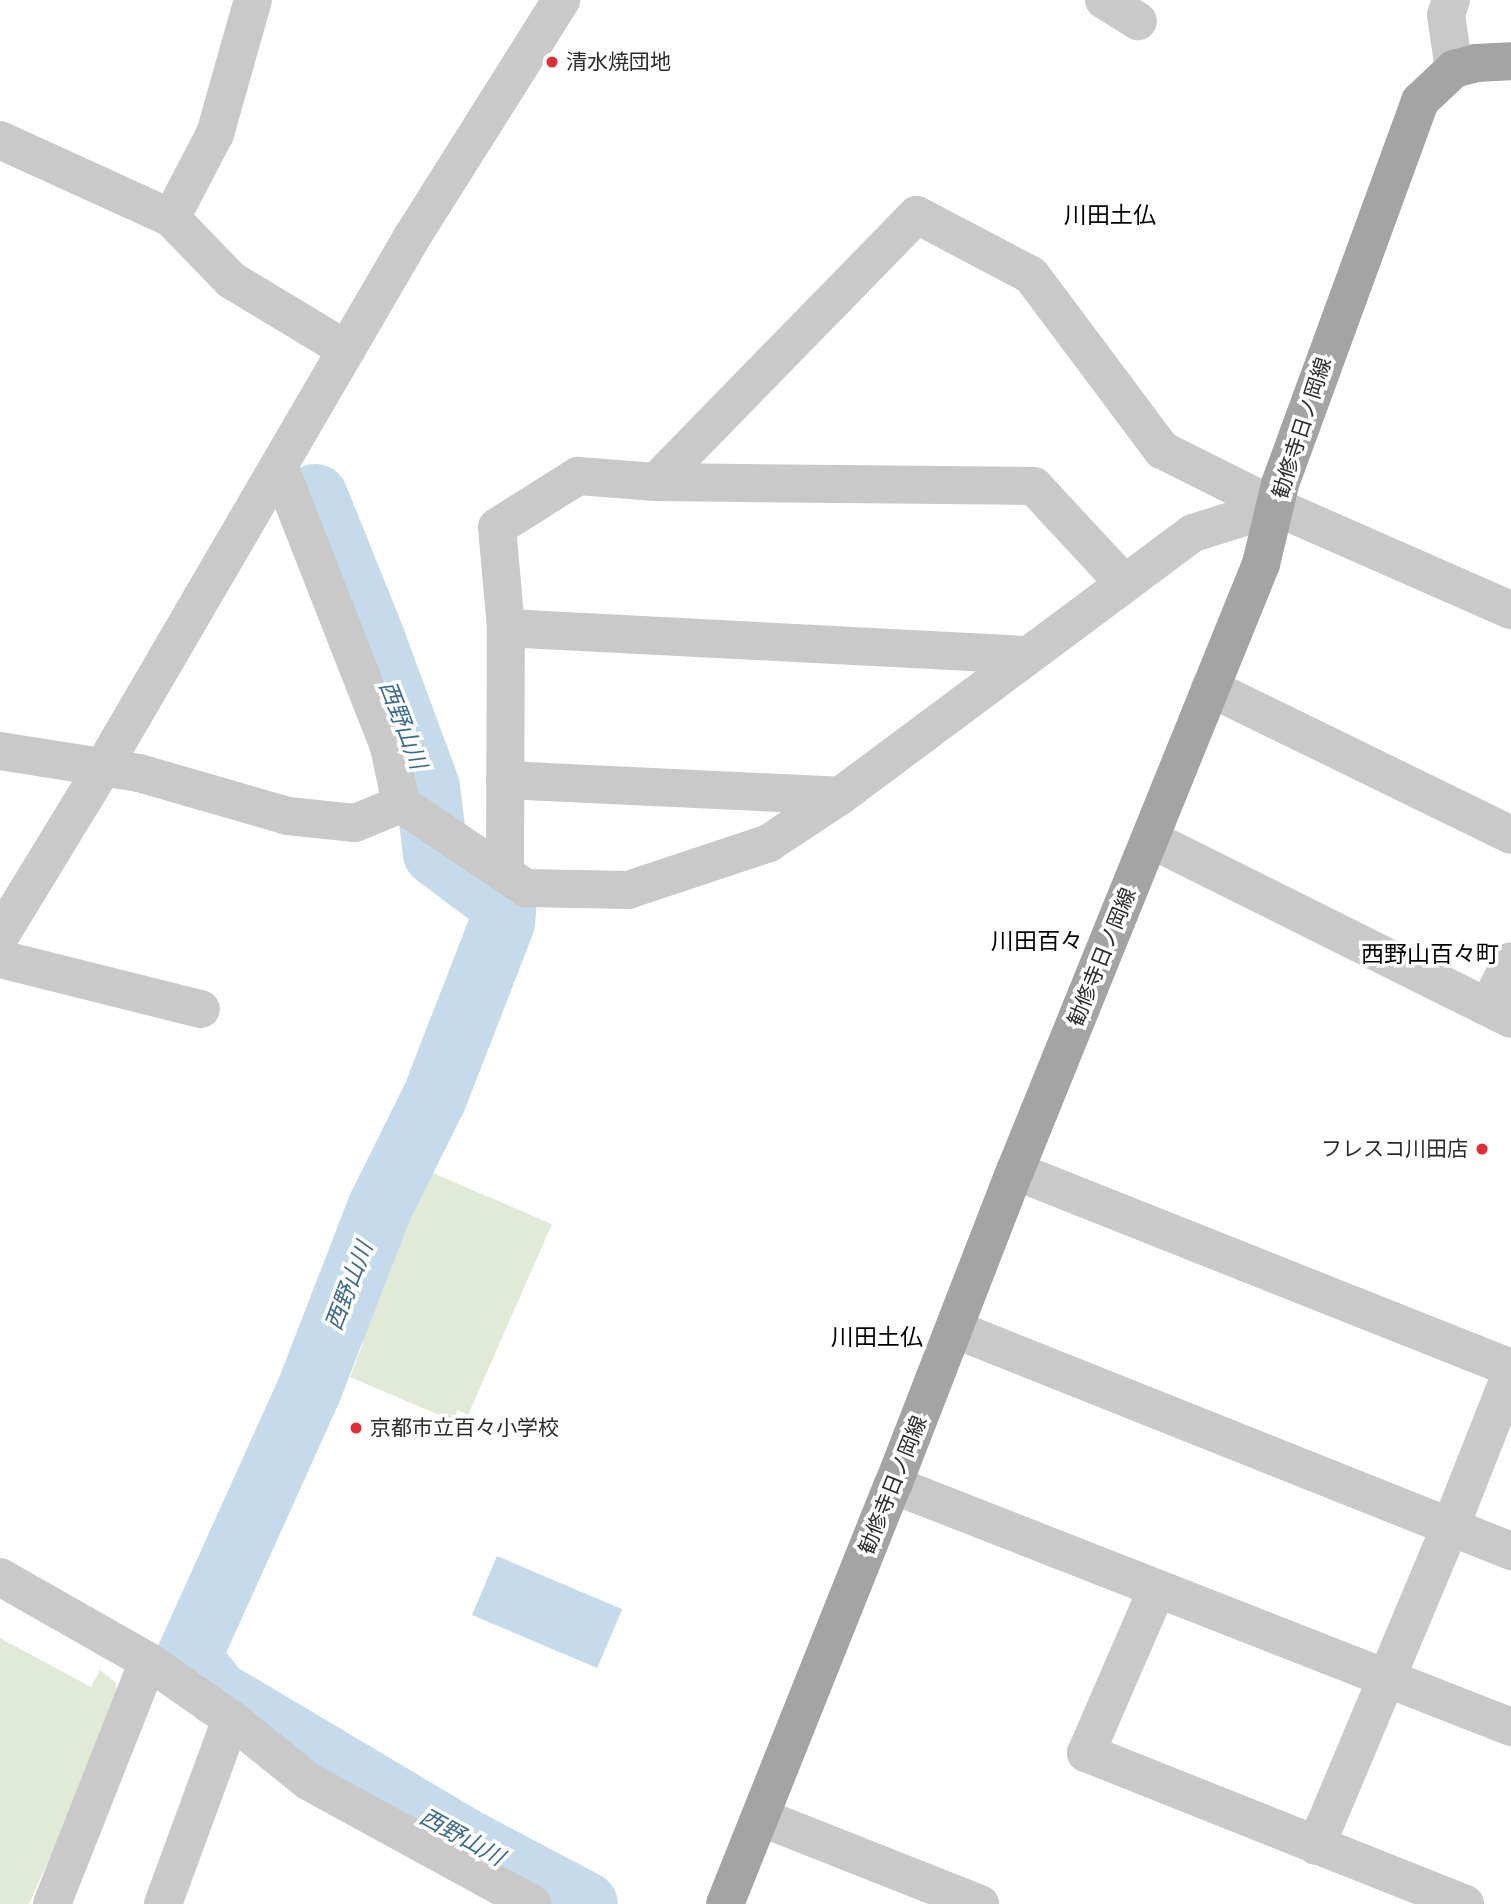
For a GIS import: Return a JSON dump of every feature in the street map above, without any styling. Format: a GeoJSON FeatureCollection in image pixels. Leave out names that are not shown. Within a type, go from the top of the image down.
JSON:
{"type":"FeatureCollection","features":[{"type":"Feature","properties":{"kind":"main road"},"geometry":{"type":"LineString","coordinates":[[1454,69],[1476,63],[1511,61]]}},
{"type":"Feature","properties":{"kind":"main road","name":"勧修寺日ノ岡線"},"geometry":{"type":"LineString","coordinates":[[725,1904],[1015,1171],[1261,565],[1280,484],[1420,101],[1454,69]]}},
{"type":"Feature","properties":{"kind":"street"},"geometry":{"type":"LineString","coordinates":[[171,218],[215,134],[253,0]]}},
{"type":"Feature","properties":{"kind":"street"},"geometry":{"type":"LineString","coordinates":[[0,936],[102,769],[412,237],[561,0]]}},
{"type":"Feature","properties":{"kind":"street"},"geometry":{"type":"LineString","coordinates":[[1104,0],[1138,21]]}},
{"type":"Feature","properties":{"kind":"street"},"geometry":{"type":"LineString","coordinates":[[1440,5],[1454,69]]}},
{"type":"Feature","properties":{"kind":"street"},"geometry":{"type":"LineString","coordinates":[[0,140],[171,218],[231,280],[346,350]]}},
{"type":"Feature","properties":{"kind":"street"},"geometry":{"type":"LineString","coordinates":[[656,482],[917,215],[1031,275],[1162,450],[1276,508],[1511,610]]}},
{"type":"Feature","properties":{"kind":"street"},"geometry":{"type":"LineString","coordinates":[[279,466],[389,747],[401,804],[526,888],[628,890],[769,843],[840,796],[1193,533],[1276,508]]}},
{"type":"Feature","properties":{"kind":"street"},"geometry":{"type":"LineString","coordinates":[[505,874],[506,628],[496,527],[578,476],[656,482],[1034,486],[1124,583]]}},
{"type":"Feature","properties":{"kind":"street"},"geometry":{"type":"LineString","coordinates":[[506,628],[1027,655]]}},
{"type":"Feature","properties":{"kind":"street"},"geometry":{"type":"LineString","coordinates":[[1210,688],[1511,835]]}},
{"type":"Feature","properties":{"kind":"street"},"geometry":{"type":"LineString","coordinates":[[0,751],[139,773],[288,816],[355,823],[401,804]]}},
{"type":"Feature","properties":{"kind":"street"},"geometry":{"type":"LineString","coordinates":[[505,780],[840,796]]}},
{"type":"Feature","properties":{"kind":"street"},"geometry":{"type":"LineString","coordinates":[[1150,839],[1499,1013],[1511,961]]}},
{"type":"Feature","properties":{"kind":"street"},"geometry":{"type":"LineString","coordinates":[[0,959],[201,1009]]}},
{"type":"Feature","properties":{"kind":"street"},"geometry":{"type":"LineString","coordinates":[[1015,1171],[1511,1370],[1450,1528],[1316,1846]]}},
{"type":"Feature","properties":{"kind":"street"},"geometry":{"type":"LineString","coordinates":[[954,1329],[1511,1551]]}},
{"type":"Feature","properties":{"kind":"street"},"geometry":{"type":"LineString","coordinates":[[893,1485],[1511,1727]]}},
{"type":"Feature","properties":{"kind":"street"},"geometry":{"type":"LineString","coordinates":[[0,1577],[148,1661],[231,1719],[307,1782],[533,1904]]}},
{"type":"Feature","properties":{"kind":"street"},"geometry":{"type":"LineString","coordinates":[[1157,1589],[1086,1752],[1465,1904]]}},
{"type":"Feature","properties":{"kind":"street"},"geometry":{"type":"LineString","coordinates":[[52,1904],[148,1661]]}},
{"type":"Feature","properties":{"kind":"street"},"geometry":{"type":"LineString","coordinates":[[163,1904],[231,1719]]}},
{"type":"Feature","properties":{"kind":"street"},"geometry":{"type":"LineString","coordinates":[[760,1817],[980,1904]]}},
{"type":"Feature","properties":{"kind":"green space"},"geometry":{"type":"Polygon","coordinates":[[[414,1165],[552,1224],[468,1415],[458,1410],[453,1421],[350,1377],[363,1343],[332,1331],[414,1165]]]}},
{"type":"Feature","properties":{"kind":"green space"},"geometry":{"type":"Polygon","coordinates":[[[0,1638],[91,1687],[100,1670],[115,1682],[120,1701],[29,1904],[0,1904],[0,1638]]]}},
{"type":"Feature","properties":{"kind":"water"},"geometry":{"type":"Polygon","coordinates":[[[497,1556],[622,1609],[597,1668],[472,1615],[497,1556]]]}},
{"type":"Feature","properties":{"kind":"waterway","name":"西野山川"},"geometry":{"type":"LineString","coordinates":[[315,496],[372,638],[427,787],[435,853],[499,901],[503,910],[502,922],[434,1097],[379,1208],[308,1391],[188,1657],[217,1693],[470,1843],[585,1904]]}},
{"type":"Feature","properties":{"kind":"waterway"},"geometry":{"type":"LineString","coordinates":[[179,1666],[188,1657]]}},
{"type":"Feature","properties":{"kind":"place","name":"清水焼団地"},"geometry":{"type":"Point","coordinates":[552,62]}},
{"type":"Feature","properties":{"kind":"place","name":"フレスコ川田店"},"geometry":{"type":"Point","coordinates":[1482,1149]}},
{"type":"Feature","properties":{"kind":"place","name":"京都市立百々小学校"},"geometry":{"type":"Point","coordinates":[356,1428]}},
{"type":"Feature","properties":{"kind":"district","name":"川田土仏"},"geometry":{"type":"Point","coordinates":[1110,215]}},
{"type":"Feature","properties":{"kind":"district","name":"川田百々"},"geometry":{"type":"Point","coordinates":[1037,941]}},
{"type":"Feature","properties":{"kind":"district","name":"西野山百々町"},"geometry":{"type":"Point","coordinates":[1430,954]}},
{"type":"Feature","properties":{"kind":"district","name":"川田土仏"},"geometry":{"type":"Point","coordinates":[877,1337]}}]}
